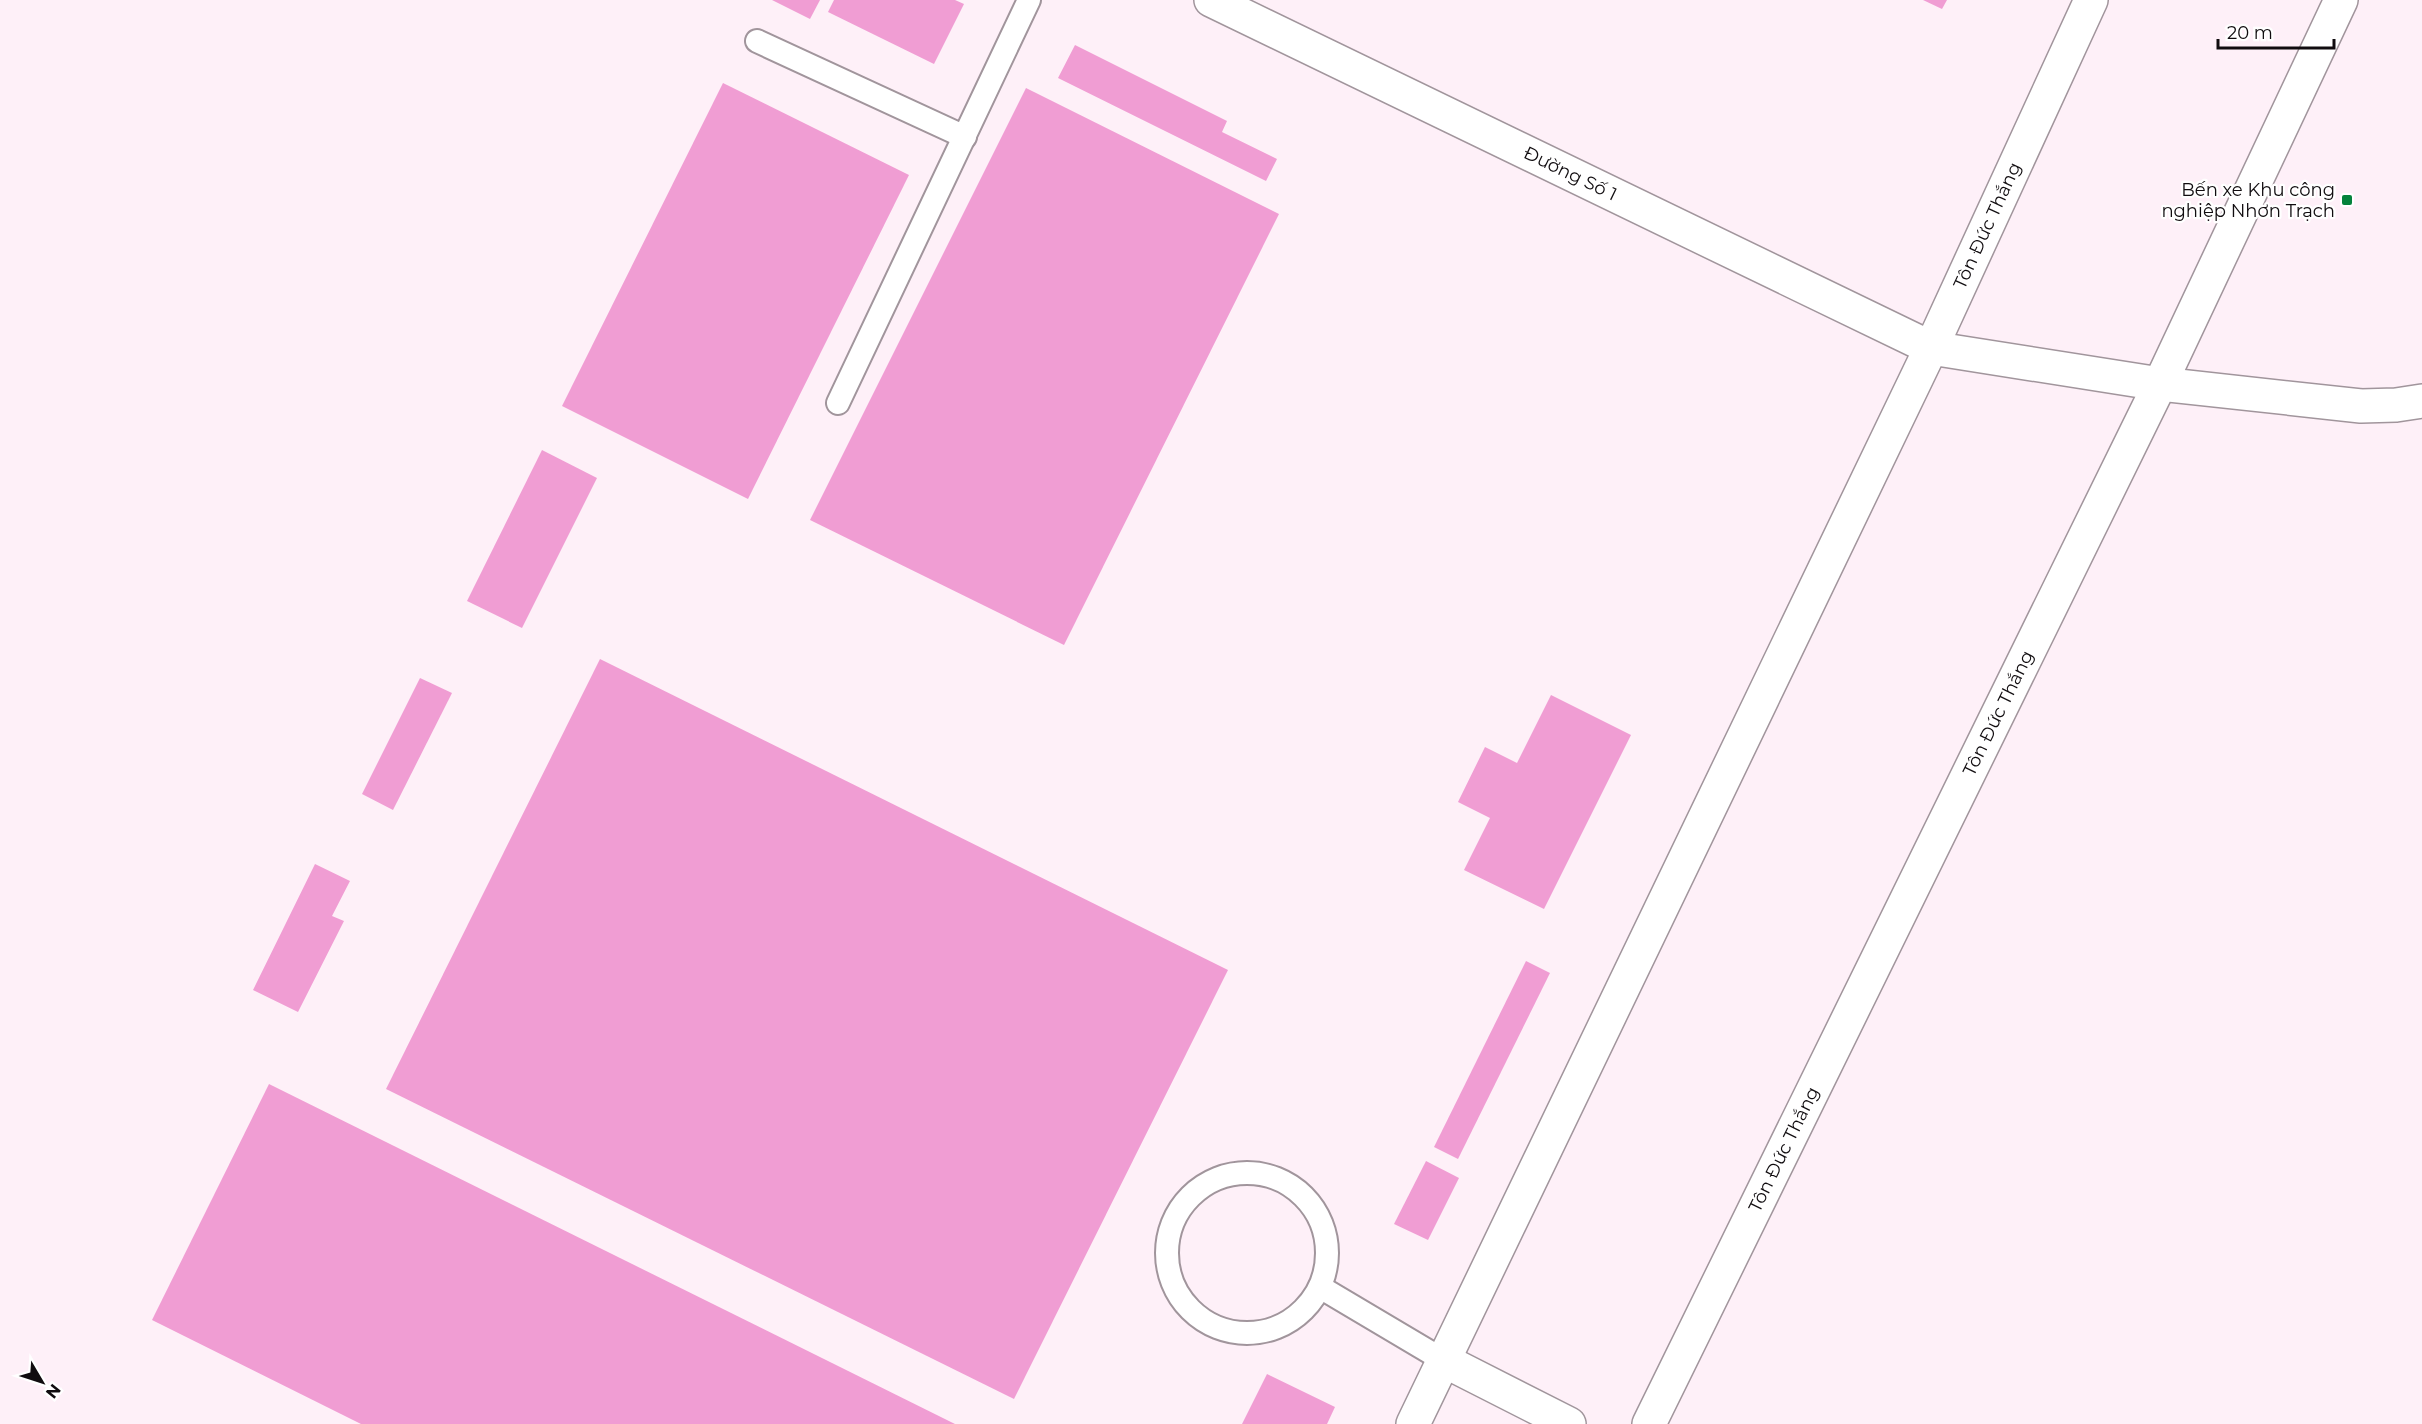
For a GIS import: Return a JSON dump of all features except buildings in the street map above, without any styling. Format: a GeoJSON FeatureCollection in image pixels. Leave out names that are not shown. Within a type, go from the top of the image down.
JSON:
{"type":"FeatureCollection","features":[{"type":"Feature","properties":{"kind":"main road","name":"Đường Số 1"},"geometry":{"type":"LineString","coordinates":[[1211,0],[1931,348],[2160,384],[2361,406],[2396,405],[2422,401]]}},
{"type":"Feature","properties":{"kind":"main road","name":"Tôn Đức Thắng"},"geometry":{"type":"LineString","coordinates":[[1413,1424],[1931,348],[2091,0]]}},
{"type":"Feature","properties":{"kind":"main road","name":"Tôn Đức Thắng"},"geometry":{"type":"LineString","coordinates":[[1649,1424],[2160,384],[2341,0]]}},
{"type":"Feature","properties":{"kind":"main road"},"geometry":{"type":"LineString","coordinates":[[1443,1360],[1569,1424]]}},
{"type":"Feature","properties":{"kind":"lane"},"geometry":{"type":"LineString","coordinates":[[838,403],[1029,0]]}},
{"type":"Feature","properties":{"kind":"lane"},"geometry":{"type":"LineString","coordinates":[[757,41],[965,137]]}},
{"type":"Feature","properties":{"kind":"lane"},"geometry":{"type":"LineString","coordinates":[[1242,1173],[1263,1174],[1282,1180],[1300,1192],[1314,1207],[1323,1226],[1327,1247],[1326,1267],[1320,1287],[1308,1305],[1292,1319],[1274,1328],[1253,1333],[1212,1325],[1195,1314],[1181,1298],[1172,1280],[1167,1259],[1169,1238],[1176,1218],[1187,1200],[1203,1186],[1222,1177],[1242,1173]]}},
{"type":"Feature","properties":{"kind":"lane"},"geometry":{"type":"LineString","coordinates":[[1320,1287],[1443,1360]]}},
{"type":"Feature","properties":{"kind":"place","name":"Bến xe Khu công nghiệp Nhơn Trạch"},"geometry":{"type":"Point","coordinates":[2347,200]}}]}
